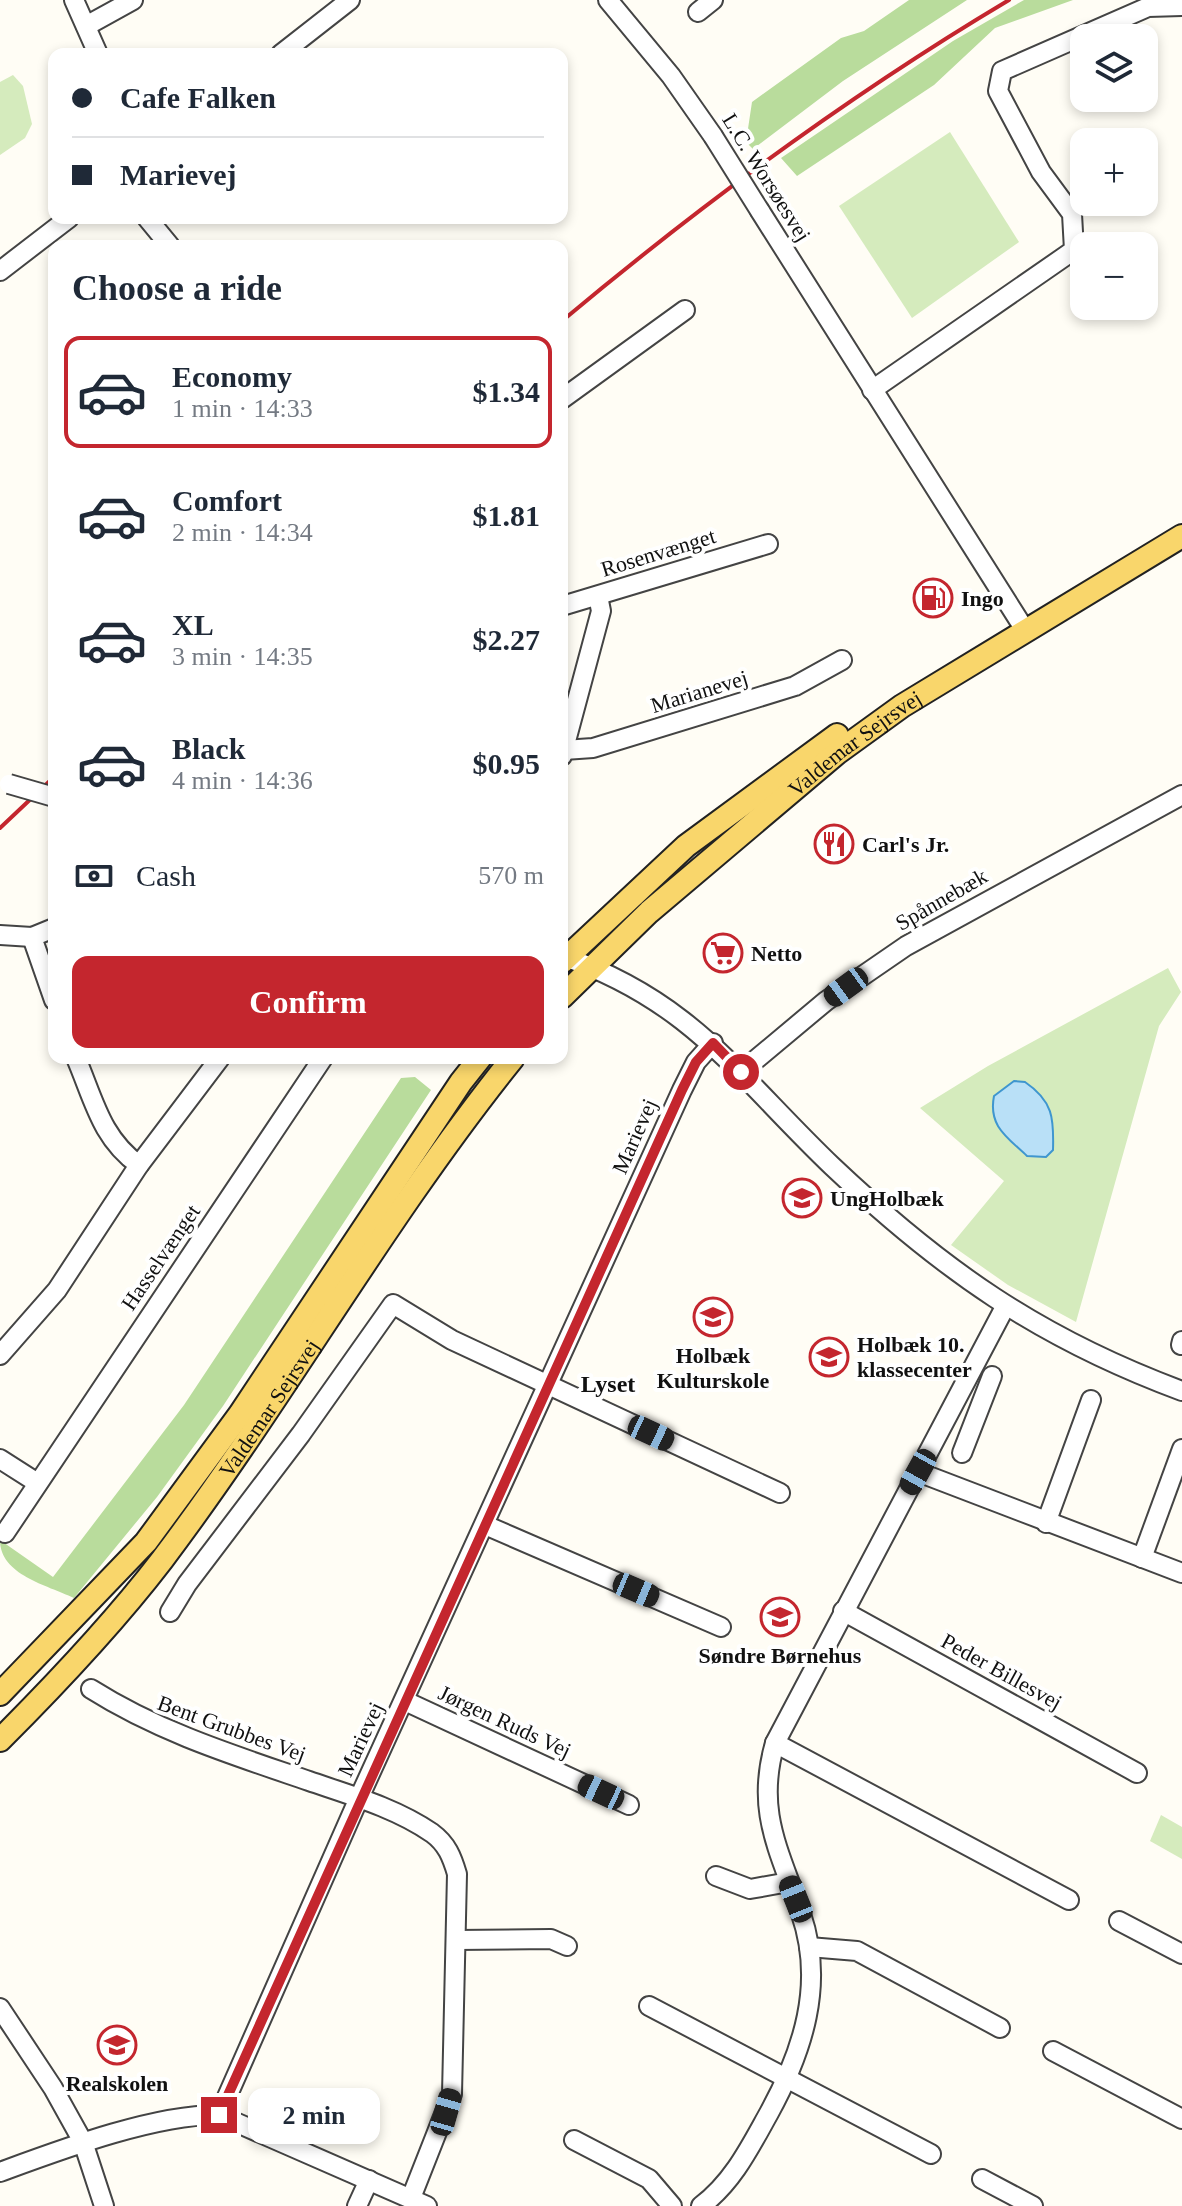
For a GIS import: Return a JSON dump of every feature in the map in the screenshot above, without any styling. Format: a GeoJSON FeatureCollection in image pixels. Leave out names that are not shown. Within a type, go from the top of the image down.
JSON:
{"type":"FeatureCollection","features":[{"type":"Feature","properties":{"kind":"main road","name":"Valdemar Sejrsvej"},"geometry":{"type":"LineString","coordinates":[[568,991],[649,912],[837,753],[1021,624],[1182,523]]}},
{"type":"Feature","properties":{"kind":"main road","name":"Valdemar Sejrsvej"},"geometry":{"type":"LineString","coordinates":[[568,954],[698,838],[894,694],[1182,536]]}},
{"type":"Feature","properties":{"kind":"main road","name":"Valdemar Sejrsvej"},"geometry":{"type":"LineString","coordinates":[[0,1694],[146,1542],[240,1414],[475,1064]]}},
{"type":"Feature","properties":{"kind":"main road","name":"Valdemar Sejrsvej"},"geometry":{"type":"LineString","coordinates":[[0,1740],[66,1673],[163,1559],[422,1180],[509,1064]]}},
{"type":"Feature","properties":{"kind":"street"},"geometry":{"type":"LineString","coordinates":[[74,0],[95,48]]}},
{"type":"Feature","properties":{"kind":"street"},"geometry":{"type":"LineString","coordinates":[[86,26],[133,0]]}},
{"type":"Feature","properties":{"kind":"street"},"geometry":{"type":"LineString","coordinates":[[289,48],[350,0]]}},
{"type":"Feature","properties":{"kind":"street","name":"L.C. Worsøesvej"},"geometry":{"type":"LineString","coordinates":[[608,0],[663,65],[713,136],[1021,624]]}},
{"type":"Feature","properties":{"kind":"street"},"geometry":{"type":"LineString","coordinates":[[872,390],[1074,250],[1074,219],[1047,180],[1001,98],[998,77],[1018,63],[1148,7],[1182,6]]}},
{"type":"Feature","properties":{"kind":"street"},"geometry":{"type":"LineString","coordinates":[[0,271],[61,224]]}},
{"type":"Feature","properties":{"kind":"street"},"geometry":{"type":"LineString","coordinates":[[152,224],[165,240]]}},
{"type":"Feature","properties":{"kind":"street"},"geometry":{"type":"LineString","coordinates":[[568,395],[685,310]]}},
{"type":"Feature","properties":{"kind":"street","name":"Rosenvænget"},"geometry":{"type":"LineString","coordinates":[[568,604],[768,544]]}},
{"type":"Feature","properties":{"kind":"street"},"geometry":{"type":"LineString","coordinates":[[568,734],[601,611],[598,596]]}},
{"type":"Feature","properties":{"kind":"street","name":"Marianevej"},"geometry":{"type":"LineString","coordinates":[[568,752],[593,748],[795,686],[842,660]]}},
{"type":"Feature","properties":{"kind":"street"},"geometry":{"type":"LineString","coordinates":[[9,784],[48,795]]}},
{"type":"Feature","properties":{"kind":"street","name":"Spånnebæk"},"geometry":{"type":"LineString","coordinates":[[741,1072],[826,1001],[906,946],[1182,795]]}},
{"type":"Feature","properties":{"kind":"street"},"geometry":{"type":"LineString","coordinates":[[0,935],[32,937],[48,930]]}},
{"type":"Feature","properties":{"kind":"street"},"geometry":{"type":"LineString","coordinates":[[32,937],[48,983]]}},
{"type":"Feature","properties":{"kind":"street"},"geometry":{"type":"LineString","coordinates":[[568,960],[591,967],[662,1003],[713,1043],[831,1164],[945,1265],[1005,1307],[1061,1340],[1182,1391]]}},
{"type":"Feature","properties":{"kind":"street","name":"Marievej"},"geometry":{"type":"LineString","coordinates":[[219,2115],[359,1798],[682,1090],[696,1062],[713,1043]]}},
{"type":"Feature","properties":{"kind":"street"},"geometry":{"type":"LineString","coordinates":[[79,1064],[109,1137],[118,1150],[139,1165]]}},
{"type":"Feature","properties":{"kind":"street"},"geometry":{"type":"LineString","coordinates":[[2,1348],[57,1290],[139,1165],[215,1064]]}},
{"type":"Feature","properties":{"kind":"street","name":"Hasselvænget"},"geometry":{"type":"LineString","coordinates":[[5,1533],[36,1482],[319,1064]]}},
{"type":"Feature","properties":{"kind":"street"},"geometry":{"type":"LineString","coordinates":[[170,1612],[187,1584],[301,1434],[393,1304],[452,1340],[780,1493]]}},
{"type":"Feature","properties":{"kind":"street"},"geometry":{"type":"LineString","coordinates":[[711,2203],[742,2162],[788,2079],[808,2016],[812,1978],[809,1947],[768,1820],[767,1780],[775,1743],[1005,1307]]}},
{"type":"Feature","properties":{"kind":"street"},"geometry":{"type":"LineString","coordinates":[[962,1453],[992,1376]]}},
{"type":"Feature","properties":{"kind":"street"},"geometry":{"type":"LineString","coordinates":[[961,1389],[984,1398]]}},
{"type":"Feature","properties":{"kind":"street"},"geometry":{"type":"LineString","coordinates":[[1046,1523],[1091,1400]]}},
{"type":"Feature","properties":{"kind":"street"},"geometry":{"type":"LineString","coordinates":[[1142,1558],[1182,1449]]}},
{"type":"Feature","properties":{"kind":"street"},"geometry":{"type":"LineString","coordinates":[[0,1459],[36,1482]]}},
{"type":"Feature","properties":{"kind":"street"},"geometry":{"type":"LineString","coordinates":[[918,1472],[1182,1573]]}},
{"type":"Feature","properties":{"kind":"street"},"geometry":{"type":"LineString","coordinates":[[485,1525],[721,1627]]}},
{"type":"Feature","properties":{"kind":"street","name":"Peder Billesvej"},"geometry":{"type":"LineString","coordinates":[[843,1611],[1137,1773]]}},
{"type":"Feature","properties":{"kind":"street","name":"Bent Grubbes Vej"},"geometry":{"type":"LineString","coordinates":[[91,1689],[136,1718],[167,1732],[359,1798],[421,1827],[445,1845],[457,1874],[452,2094],[419,2202]]}},
{"type":"Feature","properties":{"kind":"street","name":"Jørgen Ruds Vej"},"geometry":{"type":"LineString","coordinates":[[405,1701],[629,1805]]}},
{"type":"Feature","properties":{"kind":"street"},"geometry":{"type":"LineString","coordinates":[[775,1743],[1069,1900]]}},
{"type":"Feature","properties":{"kind":"street"},"geometry":{"type":"LineString","coordinates":[[716,1876],[750,1889],[789,1882]]}},
{"type":"Feature","properties":{"kind":"street"},"geometry":{"type":"LineString","coordinates":[[1119,1921],[1182,1954]]}},
{"type":"Feature","properties":{"kind":"street"},"geometry":{"type":"LineString","coordinates":[[456,1940],[551,1939],[567,1946]]}},
{"type":"Feature","properties":{"kind":"street"},"geometry":{"type":"LineString","coordinates":[[809,1947],[857,1951],[1000,2028]]}},
{"type":"Feature","properties":{"kind":"street"},"geometry":{"type":"LineString","coordinates":[[649,2006],[931,2154]]}},
{"type":"Feature","properties":{"kind":"street"},"geometry":{"type":"LineString","coordinates":[[0,2008],[53,2088],[83,2142],[104,2206]]}},
{"type":"Feature","properties":{"kind":"street"},"geometry":{"type":"LineString","coordinates":[[1053,2051],[1182,2119]]}},
{"type":"Feature","properties":{"kind":"street"},"geometry":{"type":"LineString","coordinates":[[0,2172],[83,2142],[190,2117],[219,2115],[419,2202]]}},
{"type":"Feature","properties":{"kind":"street"},"geometry":{"type":"LineString","coordinates":[[574,2140],[649,2179],[672,2206]]}},
{"type":"Feature","properties":{"kind":"street"},"geometry":{"type":"LineString","coordinates":[[982,2179],[1033,2206]]}},
{"type":"Feature","properties":{"kind":"street"},"geometry":{"type":"LineString","coordinates":[[357,2206],[369,2180]]}},
{"type":"Feature","properties":{"kind":"green space"},"geometry":{"type":"Polygon","coordinates":[[[909,0],[967,0],[843,81],[753,149],[746,142],[752,102],[841,38],[864,31],[909,0]]]}},
{"type":"Feature","properties":{"kind":"green space"},"geometry":{"type":"Polygon","coordinates":[[[1024,0],[1073,0],[995,28],[934,85],[797,176],[781,158],[953,41],[1024,0]]]}},
{"type":"Feature","properties":{"kind":"green space"},"geometry":{"type":"Polygon","coordinates":[[[13,75],[23,86],[32,124],[25,138],[0,155],[0,82],[13,75]]]}},
{"type":"Feature","properties":{"kind":"green space"},"geometry":{"type":"Polygon","coordinates":[[[950,132],[1019,242],[912,318],[839,206],[950,132]]]}},
{"type":"Feature","properties":{"kind":"green space"},"geometry":{"type":"Polygon","coordinates":[[[1168,968],[1181,992],[1159,1026],[1076,1322],[1008,1285],[951,1245],[1004,1181],[920,1108],[988,1066],[1168,968]]]}},
{"type":"Feature","properties":{"kind":"green space"},"geometry":{"type":"Polygon","coordinates":[[[415,1077],[431,1090],[223,1406],[157,1497],[74,1598],[16,1570],[2,1552],[0,1540],[53,1577],[184,1405],[401,1078],[415,1077]]]}},
{"type":"Feature","properties":{"kind":"green space"},"geometry":{"type":"Polygon","coordinates":[[[1161,1815],[1182,1827],[1182,1859],[1150,1841],[1161,1815]]]}},
{"type":"Feature","properties":{"kind":"water"},"geometry":{"type":"Polygon","coordinates":[[[1014,1081],[1025,1082],[1034,1089],[1050,1111],[1053,1150],[1046,1157],[1027,1156],[1006,1137],[997,1123],[994,1096],[1014,1081]]]}},
{"type":"Feature","properties":{"kind":"railway"},"geometry":{"type":"LineString","coordinates":[[568,316],[669,234],[779,152],[892,73],[1009,0]]}},
{"type":"Feature","properties":{"kind":"railway"},"geometry":{"type":"LineString","coordinates":[[0,828],[48,783]]}},
{"type":"Feature","properties":{"kind":"place","name":"Ingo"},"geometry":{"type":"Point","coordinates":[933,598]}},
{"type":"Feature","properties":{"kind":"place","name":"Carl's Jr."},"geometry":{"type":"Point","coordinates":[834,844]}},
{"type":"Feature","properties":{"kind":"place","name":"Netto"},"geometry":{"type":"Point","coordinates":[723,953]}},
{"type":"Feature","properties":{"kind":"place","name":"UngHolbæk"},"geometry":{"type":"Point","coordinates":[802,1198]}},
{"type":"Feature","properties":{"kind":"place","name":"Holbæk Kulturskole"},"geometry":{"type":"Point","coordinates":[713,1317]}},
{"type":"Feature","properties":{"kind":"place","name":"Holbæk 10. klassecenter"},"geometry":{"type":"Point","coordinates":[829,1357]}},
{"type":"Feature","properties":{"kind":"place","name":"Søndre Børnehus"},"geometry":{"type":"Point","coordinates":[780,1617]}},
{"type":"Feature","properties":{"kind":"place","name":"Realskolen"},"geometry":{"type":"Point","coordinates":[117,2045]}},
{"type":"Feature","properties":{"kind":"district","name":"Lyset"},"geometry":{"type":"Point","coordinates":[608,1384]}},
{"type":"Feature","properties":{"kind":"route"},"geometry":{"type":"LineString","coordinates":[[219,2115],[359,1798],[696,1062],[713,1043],[741,1072]]}}]}
